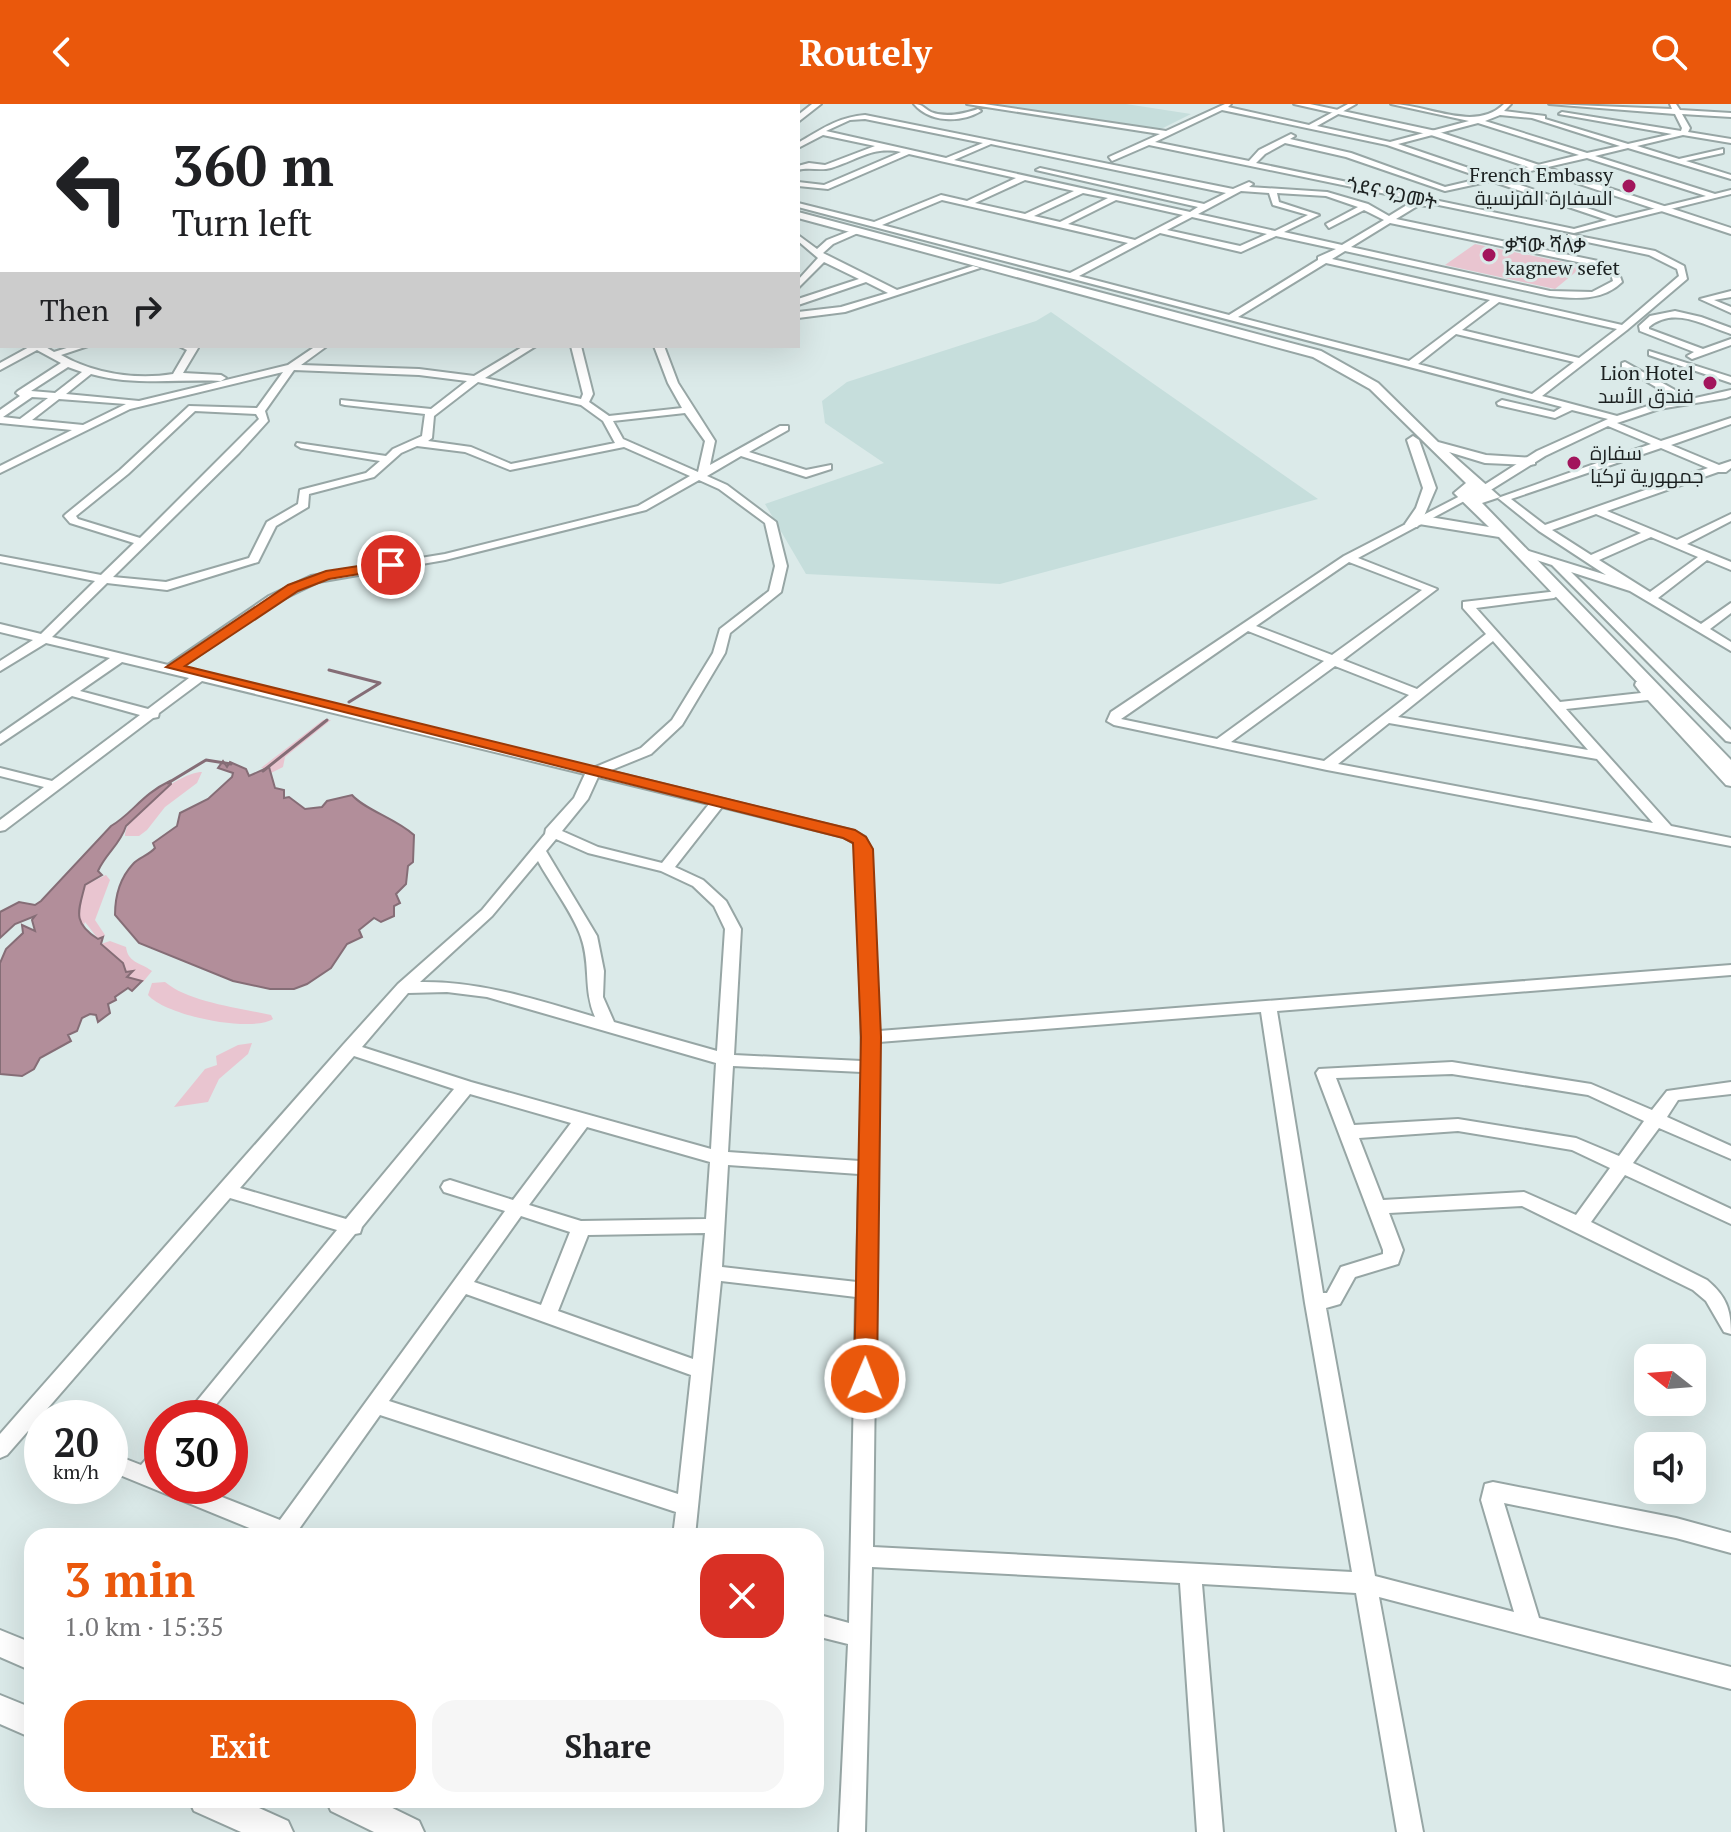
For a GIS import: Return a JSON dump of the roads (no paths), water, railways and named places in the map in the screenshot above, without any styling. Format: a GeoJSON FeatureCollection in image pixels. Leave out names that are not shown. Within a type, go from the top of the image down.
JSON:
{"type":"FeatureCollection","features":[{"type":"Feature","properties":{"kind":"main road"},"geometry":{"type":"LineString","coordinates":[[800,117],[817,104]]}},
{"type":"Feature","properties":{"kind":"main road"},"geometry":{"type":"LineString","coordinates":[[1298,104],[1433,133],[1731,231]]}},
{"type":"Feature","properties":{"kind":"main road"},"geometry":{"type":"LineString","coordinates":[[800,219],[1257,341],[1325,365],[1369,393],[1497,511],[1731,754]]}},
{"type":"Feature","properties":{"kind":"main road"},"geometry":{"type":"LineString","coordinates":[[851,232],[976,268],[1032,280]]}},
{"type":"Feature","properties":{"kind":"main road"},"geometry":{"type":"LineString","coordinates":[[1420,438],[1474,457],[1530,461]]}},
{"type":"Feature","properties":{"kind":"main road"},"geometry":{"type":"LineString","coordinates":[[1420,438],[1431,491],[1417,522],[1501,533]]}},
{"type":"Feature","properties":{"kind":"main road"},"geometry":{"type":"LineString","coordinates":[[1475,493],[1501,533],[1543,561],[1555,591],[1731,770]]}},
{"type":"Feature","properties":{"kind":"main road"},"geometry":{"type":"LineString","coordinates":[[0,1643],[24,1654]]}},
{"type":"Feature","properties":{"kind":"main road"},"geometry":{"type":"LineString","coordinates":[[0,1709],[24,1720]]}},
{"type":"Feature","properties":{"kind":"main road"},"geometry":{"type":"LineString","coordinates":[[223,1808],[277,1832]]}},
{"type":"Feature","properties":{"kind":"main road"},"geometry":{"type":"LineString","coordinates":[[358,1808],[408,1832]]}},
{"type":"Feature","properties":{"kind":"street"},"geometry":{"type":"LineString","coordinates":[[917,104],[925,112],[959,118],[978,111]]}},
{"type":"Feature","properties":{"kind":"street"},"geometry":{"type":"LineString","coordinates":[[970,104],[1166,133]]}},
{"type":"Feature","properties":{"kind":"street"},"geometry":{"type":"LineString","coordinates":[[800,145],[849,118],[865,117],[1092,162],[1113,159],[1230,104]]}},
{"type":"Feature","properties":{"kind":"street"},"geometry":{"type":"LineString","coordinates":[[1252,163],[1260,158],[1262,152],[1353,104]]}},
{"type":"Feature","properties":{"kind":"street"},"geometry":{"type":"LineString","coordinates":[[1394,104],[1478,121],[1731,202]]}},
{"type":"Feature","properties":{"kind":"street"},"geometry":{"type":"LineString","coordinates":[[1442,104],[1535,118],[1731,176]]}},
{"type":"Feature","properties":{"kind":"street"},"geometry":{"type":"LineString","coordinates":[[1338,161],[1348,155],[1478,121],[1497,114],[1505,104]]}},
{"type":"Feature","properties":{"kind":"street"},"geometry":{"type":"LineString","coordinates":[[1551,104],[1675,108],[1731,115]]}},
{"type":"Feature","properties":{"kind":"street"},"geometry":{"type":"LineString","coordinates":[[1551,104],[1558,108],[1557,113]]}},
{"type":"Feature","properties":{"kind":"street"},"geometry":{"type":"LineString","coordinates":[[1221,108],[1314,125],[1391,144],[1617,221]]}},
{"type":"Feature","properties":{"kind":"street"},"geometry":{"type":"LineString","coordinates":[[1675,108],[1685,131]]}},
{"type":"Feature","properties":{"kind":"street"},"geometry":{"type":"LineString","coordinates":[[1535,118],[1557,113],[1636,126],[1685,131],[1731,131]]}},
{"type":"Feature","properties":{"kind":"street"},"geometry":{"type":"LineString","coordinates":[[1596,135],[1636,126]]}},
{"type":"Feature","properties":{"kind":"street"},"geometry":{"type":"LineString","coordinates":[[1283,140],[1348,155],[1440,188],[1493,179],[1685,131],[1731,141]]}},
{"type":"Feature","properties":{"kind":"street"},"geometry":{"type":"LineString","coordinates":[[821,133],[1541,292],[1595,293],[1613,288],[1618,280],[1611,271],[1595,263],[1390,220],[1365,206],[1327,194],[1237,190],[1173,179],[1113,159],[1092,162]]}},
{"type":"Feature","properties":{"kind":"street"},"geometry":{"type":"LineString","coordinates":[[945,161],[991,142]]}},
{"type":"Feature","properties":{"kind":"street","name":"ጎደና ዓጋመት"},"geometry":{"type":"LineString","coordinates":[[1146,142],[1316,173],[1570,231],[1731,192]]}},
{"type":"Feature","properties":{"kind":"street"},"geometry":{"type":"LineString","coordinates":[[800,167],[826,167],[882,146]]}},
{"type":"Feature","properties":{"kind":"street"},"geometry":{"type":"LineString","coordinates":[[1679,161],[1720,151]]}},
{"type":"Feature","properties":{"kind":"street"},"geometry":{"type":"LineString","coordinates":[[800,184],[825,187],[908,152]]}},
{"type":"Feature","properties":{"kind":"street"},"geometry":{"type":"LineString","coordinates":[[968,203],[1070,158]]}},
{"type":"Feature","properties":{"kind":"street"},"geometry":{"type":"LineString","coordinates":[[1040,170],[1207,207]]}},
{"type":"Feature","properties":{"kind":"street"},"geometry":{"type":"LineString","coordinates":[[1070,277],[1237,190],[1280,172],[1534,230],[1652,253],[1681,268],[1684,272],[1681,282],[1534,397]]}},
{"type":"Feature","properties":{"kind":"street"},"geometry":{"type":"LineString","coordinates":[[1145,193],[1173,179]]}},
{"type":"Feature","properties":{"kind":"street"},"geometry":{"type":"LineString","coordinates":[[1145,193],[1173,179]]}},
{"type":"Feature","properties":{"kind":"street"},"geometry":{"type":"LineString","coordinates":[[1026,217],[1098,183]]}},
{"type":"Feature","properties":{"kind":"street"},"geometry":{"type":"LineString","coordinates":[[1161,231],[1241,249],[1315,215],[1276,203],[1272,190]]}},
{"type":"Feature","properties":{"kind":"street"},"geometry":{"type":"LineString","coordinates":[[872,226],[939,198],[1137,243]]}},
{"type":"Feature","properties":{"kind":"street"},"geometry":{"type":"LineString","coordinates":[[1059,226],[1113,199]]}},
{"type":"Feature","properties":{"kind":"street"},"geometry":{"type":"LineString","coordinates":[[1122,240],[1183,201]]}},
{"type":"Feature","properties":{"kind":"street"},"geometry":{"type":"LineString","coordinates":[[1229,319],[1321,259],[1418,202]]}},
{"type":"Feature","properties":{"kind":"street"},"geometry":{"type":"LineString","coordinates":[[800,206],[1570,407],[1614,421],[1731,473]]}},
{"type":"Feature","properties":{"kind":"street"},"geometry":{"type":"LineString","coordinates":[[1343,230],[1329,226],[1365,206]]}},
{"type":"Feature","properties":{"kind":"street"},"geometry":{"type":"LineString","coordinates":[[1451,233],[1478,215]]}},
{"type":"Feature","properties":{"kind":"street"},"geometry":{"type":"LineString","coordinates":[[800,282],[821,255],[851,232]]}},
{"type":"Feature","properties":{"kind":"street"},"geometry":{"type":"LineString","coordinates":[[1354,233],[1364,235]]}},
{"type":"Feature","properties":{"kind":"street"},"geometry":{"type":"LineString","coordinates":[[1513,245],[1522,238]]}},
{"type":"Feature","properties":{"kind":"street"},"geometry":{"type":"LineString","coordinates":[[800,239],[821,255],[894,292]]}},
{"type":"Feature","properties":{"kind":"street"},"geometry":{"type":"LineString","coordinates":[[1321,259],[1624,328]]}},
{"type":"Feature","properties":{"kind":"street"},"geometry":{"type":"LineString","coordinates":[[800,315],[842,310],[976,268]]}},
{"type":"Feature","properties":{"kind":"street"},"geometry":{"type":"LineString","coordinates":[[800,301],[866,279]]}},
{"type":"Feature","properties":{"kind":"street"},"geometry":{"type":"LineString","coordinates":[[1541,292],[1562,314]]}},
{"type":"Feature","properties":{"kind":"street"},"geometry":{"type":"LineString","coordinates":[[1731,294],[1704,299],[1731,310]]}},
{"type":"Feature","properties":{"kind":"street"},"geometry":{"type":"LineString","coordinates":[[1410,365],[1497,299]]}},
{"type":"Feature","properties":{"kind":"street"},"geometry":{"type":"LineString","coordinates":[[1702,352],[1645,331],[1644,326],[1651,319],[1675,312],[1731,331]]}},
{"type":"Feature","properties":{"kind":"street"},"geometry":{"type":"LineString","coordinates":[[1454,331],[1581,361]]}},
{"type":"Feature","properties":{"kind":"street"},"geometry":{"type":"LineString","coordinates":[[1676,362],[1731,342]]}},
{"type":"Feature","properties":{"kind":"street"},"geometry":{"type":"LineString","coordinates":[[0,367],[34,348]]}},
{"type":"Feature","properties":{"kind":"street"},"geometry":{"type":"LineString","coordinates":[[42,348],[89,371],[153,380],[177,376],[233,380]]}},
{"type":"Feature","properties":{"kind":"street"},"geometry":{"type":"LineString","coordinates":[[56,354],[76,348]]}},
{"type":"Feature","properties":{"kind":"street"},"geometry":{"type":"LineString","coordinates":[[177,376],[193,348]]}},
{"type":"Feature","properties":{"kind":"street"},"geometry":{"type":"LineString","coordinates":[[260,411],[291,367],[319,348]]}},
{"type":"Feature","properties":{"kind":"street"},"geometry":{"type":"LineString","coordinates":[[0,559],[158,587],[245,564],[260,552],[273,522],[304,505],[304,492],[370,475],[387,459],[427,438],[432,412],[476,379],[528,348]]}},
{"type":"Feature","properties":{"kind":"street"},"geometry":{"type":"LineString","coordinates":[[576,348],[588,394],[584,403]]}},
{"type":"Feature","properties":{"kind":"street"},"geometry":{"type":"LineString","coordinates":[[660,348],[673,383],[710,441],[701,474]]}},
{"type":"Feature","properties":{"kind":"street"},"geometry":{"type":"LineString","coordinates":[[1652,353],[1731,380]]}},
{"type":"Feature","properties":{"kind":"street"},"geometry":{"type":"LineString","coordinates":[[68,363],[20,393],[144,403]]}},
{"type":"Feature","properties":{"kind":"street"},"geometry":{"type":"LineString","coordinates":[[1625,365],[1689,402]]}},
{"type":"Feature","properties":{"kind":"street"},"geometry":{"type":"LineString","coordinates":[[1712,373],[1731,366]]}},
{"type":"Feature","properties":{"kind":"street"},"geometry":{"type":"LineString","coordinates":[[0,470],[127,407],[291,367],[419,372],[476,379],[584,403],[607,419],[616,438],[624,444],[701,474],[735,494],[770,522],[781,566],[777,589],[766,603],[724,632],[719,653],[677,722],[646,751],[593,773],[581,799],[487,913],[404,988],[349,1049],[225,1190],[54,1400]]}},
{"type":"Feature","properties":{"kind":"street"},"geometry":{"type":"LineString","coordinates":[[24,421],[89,371]]}},
{"type":"Feature","properties":{"kind":"street"},"geometry":{"type":"LineString","coordinates":[[141,542],[74,521],[70,516],[124,472],[193,408],[200,388]]}},
{"type":"Feature","properties":{"kind":"street"},"geometry":{"type":"LineString","coordinates":[[1731,393],[1717,398],[1658,406],[1614,421],[1530,461],[1348,558],[1113,718],[1118,723],[1327,766],[1731,842]]}},
{"type":"Feature","properties":{"kind":"street"},"geometry":{"type":"LineString","coordinates":[[0,418],[29,394]]}},
{"type":"Feature","properties":{"kind":"street"},"geometry":{"type":"LineString","coordinates":[[1717,398],[1731,404]]}},
{"type":"Feature","properties":{"kind":"street"},"geometry":{"type":"LineString","coordinates":[[345,402],[432,412]]}},
{"type":"Feature","properties":{"kind":"street"},"geometry":{"type":"LineString","coordinates":[[1502,403],[1555,415],[1570,407]]}},
{"type":"Feature","properties":{"kind":"street"},"geometry":{"type":"LineString","coordinates":[[127,407],[260,411]]}},
{"type":"Feature","properties":{"kind":"street"},"geometry":{"type":"LineString","coordinates":[[607,419],[688,410]]}},
{"type":"Feature","properties":{"kind":"street"},"geometry":{"type":"LineString","coordinates":[[0,667],[43,639],[264,419],[260,411]]}},
{"type":"Feature","properties":{"kind":"street"},"geometry":{"type":"LineString","coordinates":[[0,418],[82,428]]}},
{"type":"Feature","properties":{"kind":"street"},"geometry":{"type":"LineString","coordinates":[[1731,421],[1503,498],[1590,560],[1731,647]]}},
{"type":"Feature","properties":{"kind":"street"},"geometry":{"type":"LineString","coordinates":[[173,667],[273,599],[315,579],[445,557],[642,508],[784,428]]}},
{"type":"Feature","properties":{"kind":"street"},"geometry":{"type":"LineString","coordinates":[[418,443],[467,449],[510,467],[624,444]]}},
{"type":"Feature","properties":{"kind":"street"},"geometry":{"type":"LineString","coordinates":[[301,445],[387,459]]}},
{"type":"Feature","properties":{"kind":"street"},"geometry":{"type":"LineString","coordinates":[[738,452],[806,474],[827,467]]}},
{"type":"Feature","properties":{"kind":"street"},"geometry":{"type":"LineString","coordinates":[[1543,529],[1731,464]]}},
{"type":"Feature","properties":{"kind":"street"},"geometry":{"type":"LineString","coordinates":[[1595,510],[1731,566]]}},
{"type":"Feature","properties":{"kind":"street"},"geometry":{"type":"LineString","coordinates":[[1676,545],[1731,517]]}},
{"type":"Feature","properties":{"kind":"street"},"geometry":{"type":"LineString","coordinates":[[1590,560],[1649,534]]}},
{"type":"Feature","properties":{"kind":"street"},"geometry":{"type":"LineString","coordinates":[[1650,598],[1706,556]]}},
{"type":"Feature","properties":{"kind":"street"},"geometry":{"type":"LineString","coordinates":[[1219,744],[1431,589],[1348,558]]}},
{"type":"Feature","properties":{"kind":"street"},"geometry":{"type":"LineString","coordinates":[[1543,561],[1637,597],[1731,656]]}},
{"type":"Feature","properties":{"kind":"street"},"geometry":{"type":"LineString","coordinates":[[1543,561],[1634,588]]}},
{"type":"Feature","properties":{"kind":"street"},"geometry":{"type":"LineString","coordinates":[[1543,561],[1586,590],[1729,731]]}},
{"type":"Feature","properties":{"kind":"street"},"geometry":{"type":"LineString","coordinates":[[1586,590],[1591,585],[1605,584]]}},
{"type":"Feature","properties":{"kind":"street"},"geometry":{"type":"LineString","coordinates":[[1666,829],[1467,603],[1555,591],[1731,782]]}},
{"type":"Feature","properties":{"kind":"street"},"geometry":{"type":"LineString","coordinates":[[1702,629],[1731,607]]}},
{"type":"Feature","properties":{"kind":"street"},"geometry":{"type":"LineString","coordinates":[[1246,626],[1418,694]]}},
{"type":"Feature","properties":{"kind":"street"},"geometry":{"type":"LineString","coordinates":[[0,628],[173,667],[717,804],[849,834],[860,840],[864,849],[871,1037],[866,1168],[867,1291],[860,1637],[852,1832]]}},
{"type":"Feature","properties":{"kind":"street"},"geometry":{"type":"LineString","coordinates":[[1327,766],[1493,635]]}},
{"type":"Feature","properties":{"kind":"street"},"geometry":{"type":"LineString","coordinates":[[0,740],[122,656]]}},
{"type":"Feature","properties":{"kind":"street"},"geometry":{"type":"LineString","coordinates":[[0,827],[201,675]]}},
{"type":"Feature","properties":{"kind":"street"},"geometry":{"type":"LineString","coordinates":[[70,692],[153,714]]}},
{"type":"Feature","properties":{"kind":"street"},"geometry":{"type":"LineString","coordinates":[[1556,706],[1651,696]]}},
{"type":"Feature","properties":{"kind":"street"},"geometry":{"type":"LineString","coordinates":[[1387,719],[1601,756]]}},
{"type":"Feature","properties":{"kind":"street"},"geometry":{"type":"LineString","coordinates":[[635,782],[646,751]]}},
{"type":"Feature","properties":{"kind":"street"},"geometry":{"type":"LineString","coordinates":[[0,772],[55,786]]}},
{"type":"Feature","properties":{"kind":"street"},"geometry":{"type":"LineString","coordinates":[[666,868],[717,804]]}},
{"type":"Feature","properties":{"kind":"street"},"geometry":{"type":"LineString","coordinates":[[551,832],[593,850],[666,868],[711,892],[733,929],[712,1273],[685,1528]]}},
{"type":"Feature","properties":{"kind":"street"},"geometry":{"type":"LineString","coordinates":[[538,849],[589,936],[595,962],[595,997],[607,1026]]}},
{"type":"Feature","properties":{"kind":"street"},"geometry":{"type":"LineString","coordinates":[[871,1037],[1731,970]]}},
{"type":"Feature","properties":{"kind":"street"},"geometry":{"type":"LineString","coordinates":[[404,988],[447,987],[488,992],[727,1060],[870,1067]]}},
{"type":"Feature","properties":{"kind":"street"},"geometry":{"type":"LineString","coordinates":[[1268,1007],[1363,1583],[1410,1832]]}},
{"type":"Feature","properties":{"kind":"street"},"geometry":{"type":"LineString","coordinates":[[349,1049],[466,1087],[719,1158],[866,1168]]}},
{"type":"Feature","properties":{"kind":"street"},"geometry":{"type":"LineString","coordinates":[[1315,1303],[1333,1299],[1348,1272],[1391,1259],[1393,1250],[1324,1077],[1330,1071],[1452,1068],[1591,1090],[1731,1153]]}},
{"type":"Feature","properties":{"kind":"street"},"geometry":{"type":"LineString","coordinates":[[208,1400],[353,1228],[466,1087]]}},
{"type":"Feature","properties":{"kind":"street"},"geometry":{"type":"LineString","coordinates":[[1579,1224],[1676,1093],[1731,1088]]}},
{"type":"Feature","properties":{"kind":"street"},"geometry":{"type":"LineString","coordinates":[[291,1528],[374,1405],[583,1120]]}},
{"type":"Feature","properties":{"kind":"street"},"geometry":{"type":"LineString","coordinates":[[1347,1132],[1468,1126],[1576,1144],[1622,1163],[1731,1217]]}},
{"type":"Feature","properties":{"kind":"street"},"geometry":{"type":"LineString","coordinates":[[450,1187],[581,1228],[715,1226]]}},
{"type":"Feature","properties":{"kind":"street"},"geometry":{"type":"LineString","coordinates":[[225,1190],[353,1228]]}},
{"type":"Feature","properties":{"kind":"street"},"geometry":{"type":"LineString","coordinates":[[1377,1207],[1524,1199],[1700,1285],[1713,1296],[1731,1326]]}},
{"type":"Feature","properties":{"kind":"street"},"geometry":{"type":"LineString","coordinates":[[546,1317],[581,1228]]}},
{"type":"Feature","properties":{"kind":"street"},"geometry":{"type":"LineString","coordinates":[[712,1273],[867,1291]]}},
{"type":"Feature","properties":{"kind":"street"},"geometry":{"type":"LineString","coordinates":[[461,1285],[701,1370]]}},
{"type":"Feature","properties":{"kind":"street"},"geometry":{"type":"LineString","coordinates":[[374,1405],[688,1507]]}},
{"type":"Feature","properties":{"kind":"street"},"geometry":{"type":"LineString","coordinates":[[0,1449],[24,1432]]}},
{"type":"Feature","properties":{"kind":"street"},"geometry":{"type":"LineString","coordinates":[[1530,1625],[1492,1500],[1493,1491],[1662,1525],[1731,1543]]}},
{"type":"Feature","properties":{"kind":"street"},"geometry":{"type":"LineString","coordinates":[[213,1504],[269,1528]]}},
{"type":"Feature","properties":{"kind":"street"},"geometry":{"type":"LineString","coordinates":[[861,1556],[1363,1583],[1731,1678]]}},
{"type":"Feature","properties":{"kind":"street"},"geometry":{"type":"LineString","coordinates":[[1190,1572],[1210,1832]]}},
{"type":"Feature","properties":{"kind":"street"},"geometry":{"type":"LineString","coordinates":[[824,1627],[860,1637]]}},
{"type":"Feature","properties":{"kind":"waterway"},"geometry":{"type":"LineString","coordinates":[[329,670],[380,683],[349,702]]}},
{"type":"Feature","properties":{"kind":"waterway"},"geometry":{"type":"LineString","coordinates":[[263,771],[327,720]]}},
{"type":"Feature","properties":{"kind":"waterway"},"geometry":{"type":"LineString","coordinates":[[168,783],[206,760],[231,764]]}},
{"type":"Feature","properties":{"kind":"place","name":"French Embassy السفارة الفرنسية"},"geometry":{"type":"Point","coordinates":[1629,186]}},
{"type":"Feature","properties":{"kind":"place","name":"ቃኘው ሻለቃ kagnew sefet"},"geometry":{"type":"Point","coordinates":[1489,255]}},
{"type":"Feature","properties":{"kind":"place","name":"Lion Hotel فندق الأسد"},"geometry":{"type":"Point","coordinates":[1710,383]}},
{"type":"Feature","properties":{"kind":"place","name":"سفارة جمهورية تركيا"},"geometry":{"type":"Point","coordinates":[1574,463]}}]}
